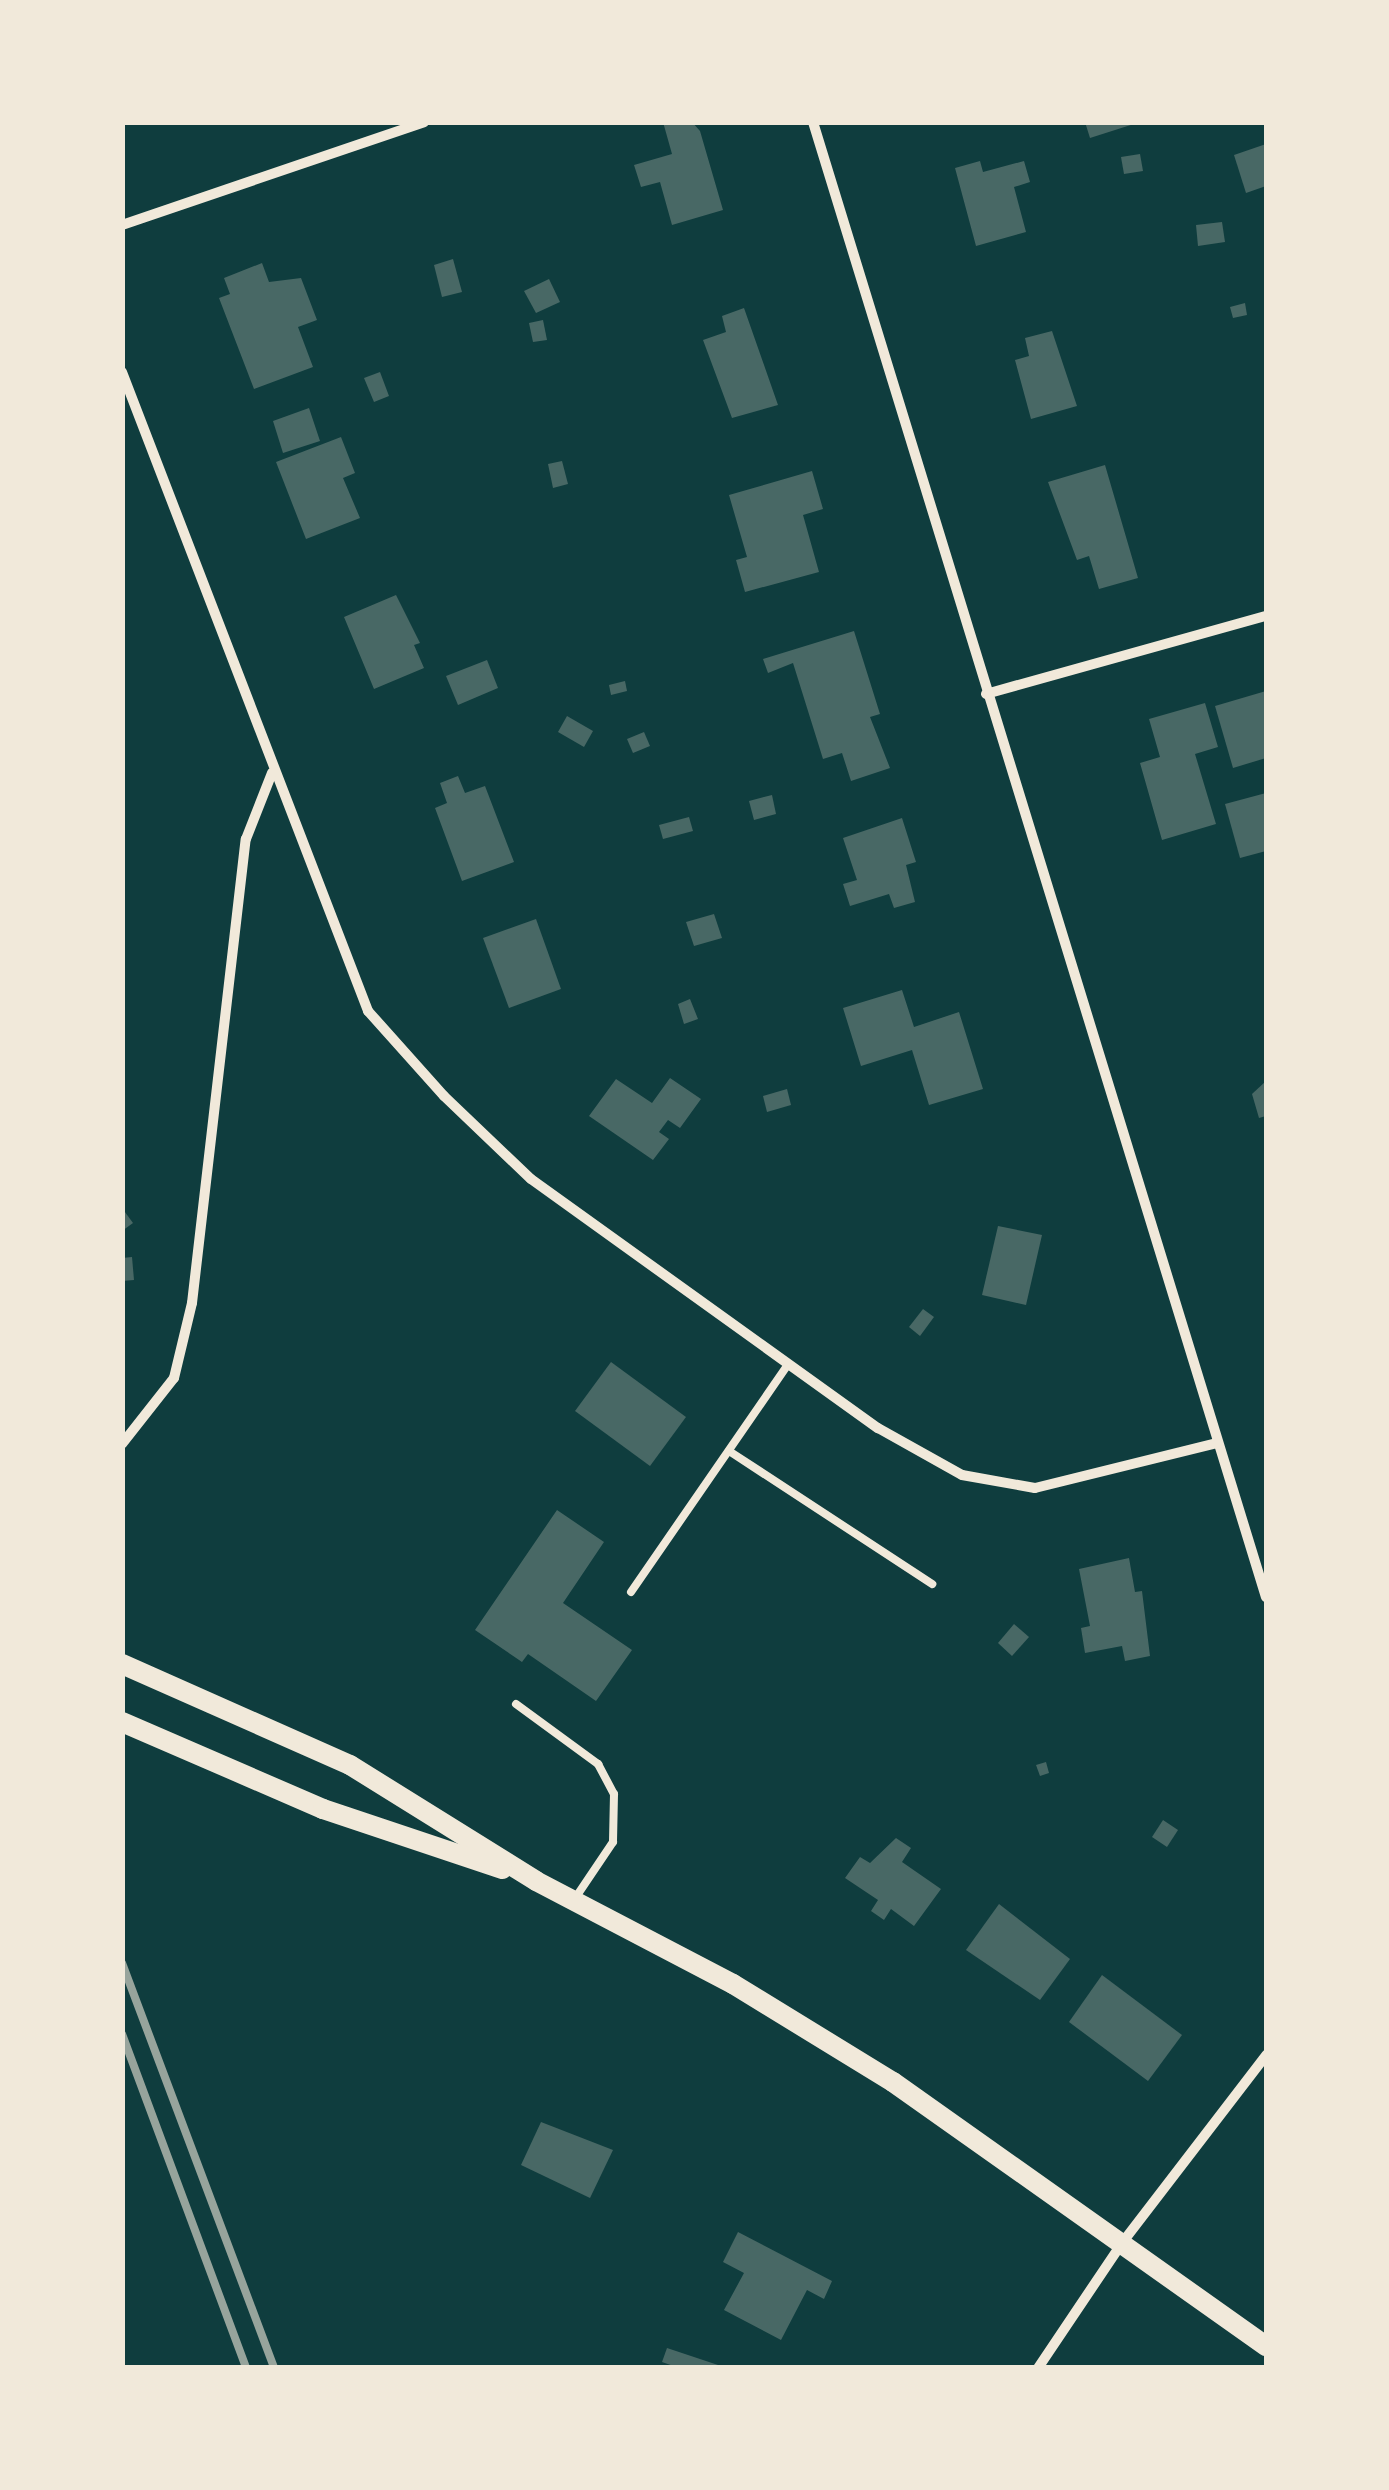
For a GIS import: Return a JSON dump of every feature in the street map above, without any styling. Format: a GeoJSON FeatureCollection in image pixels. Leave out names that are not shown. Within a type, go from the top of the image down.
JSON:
{"type":"FeatureCollection","features":[{"type":"Feature","properties":{"kind":"main road"},"geometry":{"type":"LineString","coordinates":[[122,1664],[350,1765],[536,1881],[842,2050],[1266,2346]]}},
{"type":"Feature","properties":{"kind":"main road"},"geometry":{"type":"LineString","coordinates":[[122,1722],[322,1809],[536,1881]]}},
{"type":"Feature","properties":{"kind":"street"},"geometry":{"type":"LineString","coordinates":[[122,225],[424,122]]}},
{"type":"Feature","properties":{"kind":"street"},"geometry":{"type":"LineString","coordinates":[[813,122],[1266,1597]]}},
{"type":"Feature","properties":{"kind":"street"},"geometry":{"type":"LineString","coordinates":[[122,372],[272,772],[368,1012],[531,1179],[878,1428],[962,1475],[1035,1488],[1217,1444]]}},
{"type":"Feature","properties":{"kind":"street"},"geometry":{"type":"LineString","coordinates":[[986,694],[1266,616]]}},
{"type":"Feature","properties":{"kind":"street"},"geometry":{"type":"LineString","coordinates":[[122,1444],[174,1378],[192,1303],[246,839],[272,772]]}},
{"type":"Feature","properties":{"kind":"street"},"geometry":{"type":"LineString","coordinates":[[1038,2368],[1122,2243],[1266,2055]]}},
{"type":"Feature","properties":{"kind":"lane"},"geometry":{"type":"LineString","coordinates":[[632,1592],[788,1364]]}},
{"type":"Feature","properties":{"kind":"lane"},"geometry":{"type":"LineString","coordinates":[[729,1450],[932,1584]]}},
{"type":"Feature","properties":{"kind":"lane"},"geometry":{"type":"LineString","coordinates":[[516,1704],[598,1764],[614,1794],[613,1842],[574,1900]]}},
{"type":"Feature","properties":{"kind":"building"},"geometry":{"type":"Polygon","coordinates":[[[663,122],[692,122],[700,131],[723,210],[672,225],[660,182],[641,187],[634,165],[672,154],[663,122]]]}},
{"type":"Feature","properties":{"kind":"building"},"geometry":{"type":"Polygon","coordinates":[[[1085,122],[1137,122],[1137,123],[1090,138],[1085,122]]]}},
{"type":"Feature","properties":{"kind":"building"},"geometry":{"type":"Polygon","coordinates":[[[1266,144],[1266,186],[1246,193],[1234,155],[1266,144]]]}},
{"type":"Feature","properties":{"kind":"building"},"geometry":{"type":"Polygon","coordinates":[[[1140,154],[1143,171],[1124,174],[1121,157],[1140,154]]]}},
{"type":"Feature","properties":{"kind":"building"},"geometry":{"type":"Polygon","coordinates":[[[980,161],[983,172],[1024,161],[1030,182],[1014,187],[1026,232],[976,246],[955,168],[980,161]]]}},
{"type":"Feature","properties":{"kind":"building"},"geometry":{"type":"Polygon","coordinates":[[[1222,222],[1225,242],[1198,246],[1196,225],[1222,222]]]}},
{"type":"Feature","properties":{"kind":"building"},"geometry":{"type":"Polygon","coordinates":[[[453,259],[462,292],[442,297],[434,265],[453,259]]]}},
{"type":"Feature","properties":{"kind":"building"},"geometry":{"type":"Polygon","coordinates":[[[262,263],[269,282],[301,278],[317,320],[298,327],[313,367],[254,389],[219,298],[230,294],[224,278],[262,263]]]}},
{"type":"Feature","properties":{"kind":"building"},"geometry":{"type":"Polygon","coordinates":[[[549,279],[560,302],[536,313],[524,291],[549,279]]]}},
{"type":"Feature","properties":{"kind":"building"},"geometry":{"type":"Polygon","coordinates":[[[1245,303],[1247,315],[1233,318],[1230,307],[1245,303]]]}},
{"type":"Feature","properties":{"kind":"building"},"geometry":{"type":"Polygon","coordinates":[[[744,308],[778,405],[732,418],[703,340],[726,332],[722,316],[744,308]]]}},
{"type":"Feature","properties":{"kind":"building"},"geometry":{"type":"Polygon","coordinates":[[[543,320],[547,340],[533,342],[529,323],[543,320]]]}},
{"type":"Feature","properties":{"kind":"building"},"geometry":{"type":"Polygon","coordinates":[[[1052,331],[1077,406],[1031,419],[1015,360],[1029,356],[1025,338],[1052,331]]]}},
{"type":"Feature","properties":{"kind":"building"},"geometry":{"type":"Polygon","coordinates":[[[380,372],[389,396],[374,402],[364,378],[380,372]]]}},
{"type":"Feature","properties":{"kind":"building"},"geometry":{"type":"Polygon","coordinates":[[[309,408],[320,441],[283,453],[273,421],[309,408]]]}},
{"type":"Feature","properties":{"kind":"building"},"geometry":{"type":"Polygon","coordinates":[[[341,437],[355,473],[343,478],[360,518],[306,539],[276,462],[341,437]]]}},
{"type":"Feature","properties":{"kind":"building"},"geometry":{"type":"Polygon","coordinates":[[[562,461],[568,484],[553,488],[548,464],[562,461]]]}},
{"type":"Feature","properties":{"kind":"building"},"geometry":{"type":"Polygon","coordinates":[[[1105,465],[1138,578],[1099,589],[1089,556],[1077,560],[1048,482],[1105,465]]]}},
{"type":"Feature","properties":{"kind":"building"},"geometry":{"type":"Polygon","coordinates":[[[812,471],[823,509],[803,515],[819,572],[745,592],[736,560],[747,557],[729,495],[812,471]]]}},
{"type":"Feature","properties":{"kind":"building"},"geometry":{"type":"Polygon","coordinates":[[[396,595],[420,643],[414,645],[424,668],[374,689],[344,617],[396,595]]]}},
{"type":"Feature","properties":{"kind":"building"},"geometry":{"type":"Polygon","coordinates":[[[854,631],[880,714],[870,717],[890,768],[851,781],[842,753],[823,759],[793,663],[768,673],[763,659],[854,631]]]}},
{"type":"Feature","properties":{"kind":"building"},"geometry":{"type":"Polygon","coordinates":[[[487,660],[498,688],[458,705],[446,676],[487,660]]]}},
{"type":"Feature","properties":{"kind":"building"},"geometry":{"type":"Polygon","coordinates":[[[625,681],[627,691],[611,695],[609,685],[625,681]]]}},
{"type":"Feature","properties":{"kind":"building"},"geometry":{"type":"Polygon","coordinates":[[[1266,691],[1266,758],[1233,768],[1215,706],[1266,691]]]}},
{"type":"Feature","properties":{"kind":"building"},"geometry":{"type":"Polygon","coordinates":[[[1205,703],[1218,747],[1195,754],[1216,824],[1162,840],[1140,763],[1160,757],[1149,719],[1205,703]]]}},
{"type":"Feature","properties":{"kind":"building"},"geometry":{"type":"Polygon","coordinates":[[[567,716],[593,731],[584,747],[558,732],[567,716]]]}},
{"type":"Feature","properties":{"kind":"building"},"geometry":{"type":"Polygon","coordinates":[[[644,732],[650,746],[633,753],[627,739],[644,732]]]}},
{"type":"Feature","properties":{"kind":"building"},"geometry":{"type":"Polygon","coordinates":[[[458,776],[465,793],[485,786],[514,862],[462,881],[435,808],[447,803],[440,783],[458,776]]]}},
{"type":"Feature","properties":{"kind":"building"},"geometry":{"type":"Polygon","coordinates":[[[1266,793],[1266,851],[1240,858],[1225,804],[1266,793]]]}},
{"type":"Feature","properties":{"kind":"building"},"geometry":{"type":"Polygon","coordinates":[[[772,795],[776,814],[754,820],[749,801],[772,795]]]}},
{"type":"Feature","properties":{"kind":"building"},"geometry":{"type":"Polygon","coordinates":[[[689,817],[693,831],[663,839],[659,825],[689,817]]]}},
{"type":"Feature","properties":{"kind":"building"},"geometry":{"type":"Polygon","coordinates":[[[902,818],[916,862],[906,865],[915,902],[894,908],[889,894],[850,906],[843,884],[857,880],[843,838],[902,818]]]}},
{"type":"Feature","properties":{"kind":"building"},"geometry":{"type":"Polygon","coordinates":[[[714,914],[722,938],[694,946],[686,922],[714,914]]]}},
{"type":"Feature","properties":{"kind":"building"},"geometry":{"type":"Polygon","coordinates":[[[536,919],[561,989],[509,1008],[483,938],[536,919]]]}},
{"type":"Feature","properties":{"kind":"building"},"geometry":{"type":"Polygon","coordinates":[[[902,990],[914,1027],[959,1012],[983,1089],[929,1105],[912,1050],[861,1066],[843,1008],[902,990]]]}},
{"type":"Feature","properties":{"kind":"building"},"geometry":{"type":"Polygon","coordinates":[[[690,999],[698,1019],[684,1024],[678,1004],[690,999]]]}},
{"type":"Feature","properties":{"kind":"building"},"geometry":{"type":"Polygon","coordinates":[[[670,1078],[701,1099],[680,1128],[668,1120],[659,1132],[669,1139],[653,1160],[589,1116],[616,1079],[652,1103],[670,1078]]]}},
{"type":"Feature","properties":{"kind":"building"},"geometry":{"type":"Polygon","coordinates":[[[1266,1081],[1266,1116],[1259,1118],[1252,1094],[1266,1081]]]}},
{"type":"Feature","properties":{"kind":"building"},"geometry":{"type":"Polygon","coordinates":[[[787,1089],[791,1105],[767,1112],[763,1096],[787,1089]]]}},
{"type":"Feature","properties":{"kind":"building"},"geometry":{"type":"Polygon","coordinates":[[[122,1208],[133,1223],[122,1231],[122,1208]]]}},
{"type":"Feature","properties":{"kind":"building"},"geometry":{"type":"Polygon","coordinates":[[[998,1226],[1042,1235],[1026,1305],[982,1295],[998,1226]]]}},
{"type":"Feature","properties":{"kind":"building"},"geometry":{"type":"Polygon","coordinates":[[[132,1257],[134,1280],[122,1281],[122,1258],[132,1257]]]}},
{"type":"Feature","properties":{"kind":"building"},"geometry":{"type":"Polygon","coordinates":[[[923,1309],[934,1317],[920,1336],[909,1327],[923,1309]]]}},
{"type":"Feature","properties":{"kind":"building"},"geometry":{"type":"Polygon","coordinates":[[[611,1362],[686,1417],[650,1466],[575,1411],[611,1362]]]}},
{"type":"Feature","properties":{"kind":"building"},"geometry":{"type":"Polygon","coordinates":[[[557,1510],[604,1542],[563,1603],[632,1650],[596,1701],[528,1654],[522,1662],[475,1630],[557,1510]]]}},
{"type":"Feature","properties":{"kind":"building"},"geometry":{"type":"Polygon","coordinates":[[[1129,1558],[1135,1592],[1142,1591],[1150,1656],[1125,1661],[1122,1646],[1085,1653],[1081,1628],[1090,1626],[1079,1569],[1129,1558]]]}},
{"type":"Feature","properties":{"kind":"building"},"geometry":{"type":"Polygon","coordinates":[[[1014,1624],[1029,1637],[1012,1656],[998,1643],[1014,1624]]]}},
{"type":"Feature","properties":{"kind":"building"},"geometry":{"type":"Polygon","coordinates":[[[1046,1762],[1049,1773],[1040,1776],[1036,1765],[1046,1762]]]}},
{"type":"Feature","properties":{"kind":"building"},"geometry":{"type":"Polygon","coordinates":[[[1163,1820],[1178,1830],[1167,1847],[1152,1837],[1163,1820]]]}},
{"type":"Feature","properties":{"kind":"building"},"geometry":{"type":"Polygon","coordinates":[[[896,1838],[911,1848],[902,1862],[941,1889],[914,1926],[891,1909],[884,1920],[871,1911],[878,1900],[845,1878],[860,1857],[870,1863],[896,1838]]]}},
{"type":"Feature","properties":{"kind":"building"},"geometry":{"type":"Polygon","coordinates":[[[999,1904],[1070,1959],[1040,2000],[966,1950],[999,1904]]]}},
{"type":"Feature","properties":{"kind":"building"},"geometry":{"type":"Polygon","coordinates":[[[1102,1975],[1182,2035],[1148,2081],[1069,2022],[1102,1975]]]}},
{"type":"Feature","properties":{"kind":"building"},"geometry":{"type":"Polygon","coordinates":[[[541,2122],[613,2150],[590,2198],[521,2165],[541,2122]]]}},
{"type":"Feature","properties":{"kind":"building"},"geometry":{"type":"Polygon","coordinates":[[[738,2232],[832,2281],[824,2299],[807,2290],[781,2340],[724,2310],[744,2273],[723,2262],[738,2232]]]}},
{"type":"Feature","properties":{"kind":"building"},"geometry":{"type":"Polygon","coordinates":[[[667,2348],[724,2368],[679,2368],[662,2362],[667,2348]]]}},
{"type":"Feature","properties":{"kind":"railway"},"geometry":{"type":"LineString","coordinates":[[122,1963],[274,2368]]}},
{"type":"Feature","properties":{"kind":"railway"},"geometry":{"type":"LineString","coordinates":[[122,2034],[246,2368]]}}]}
